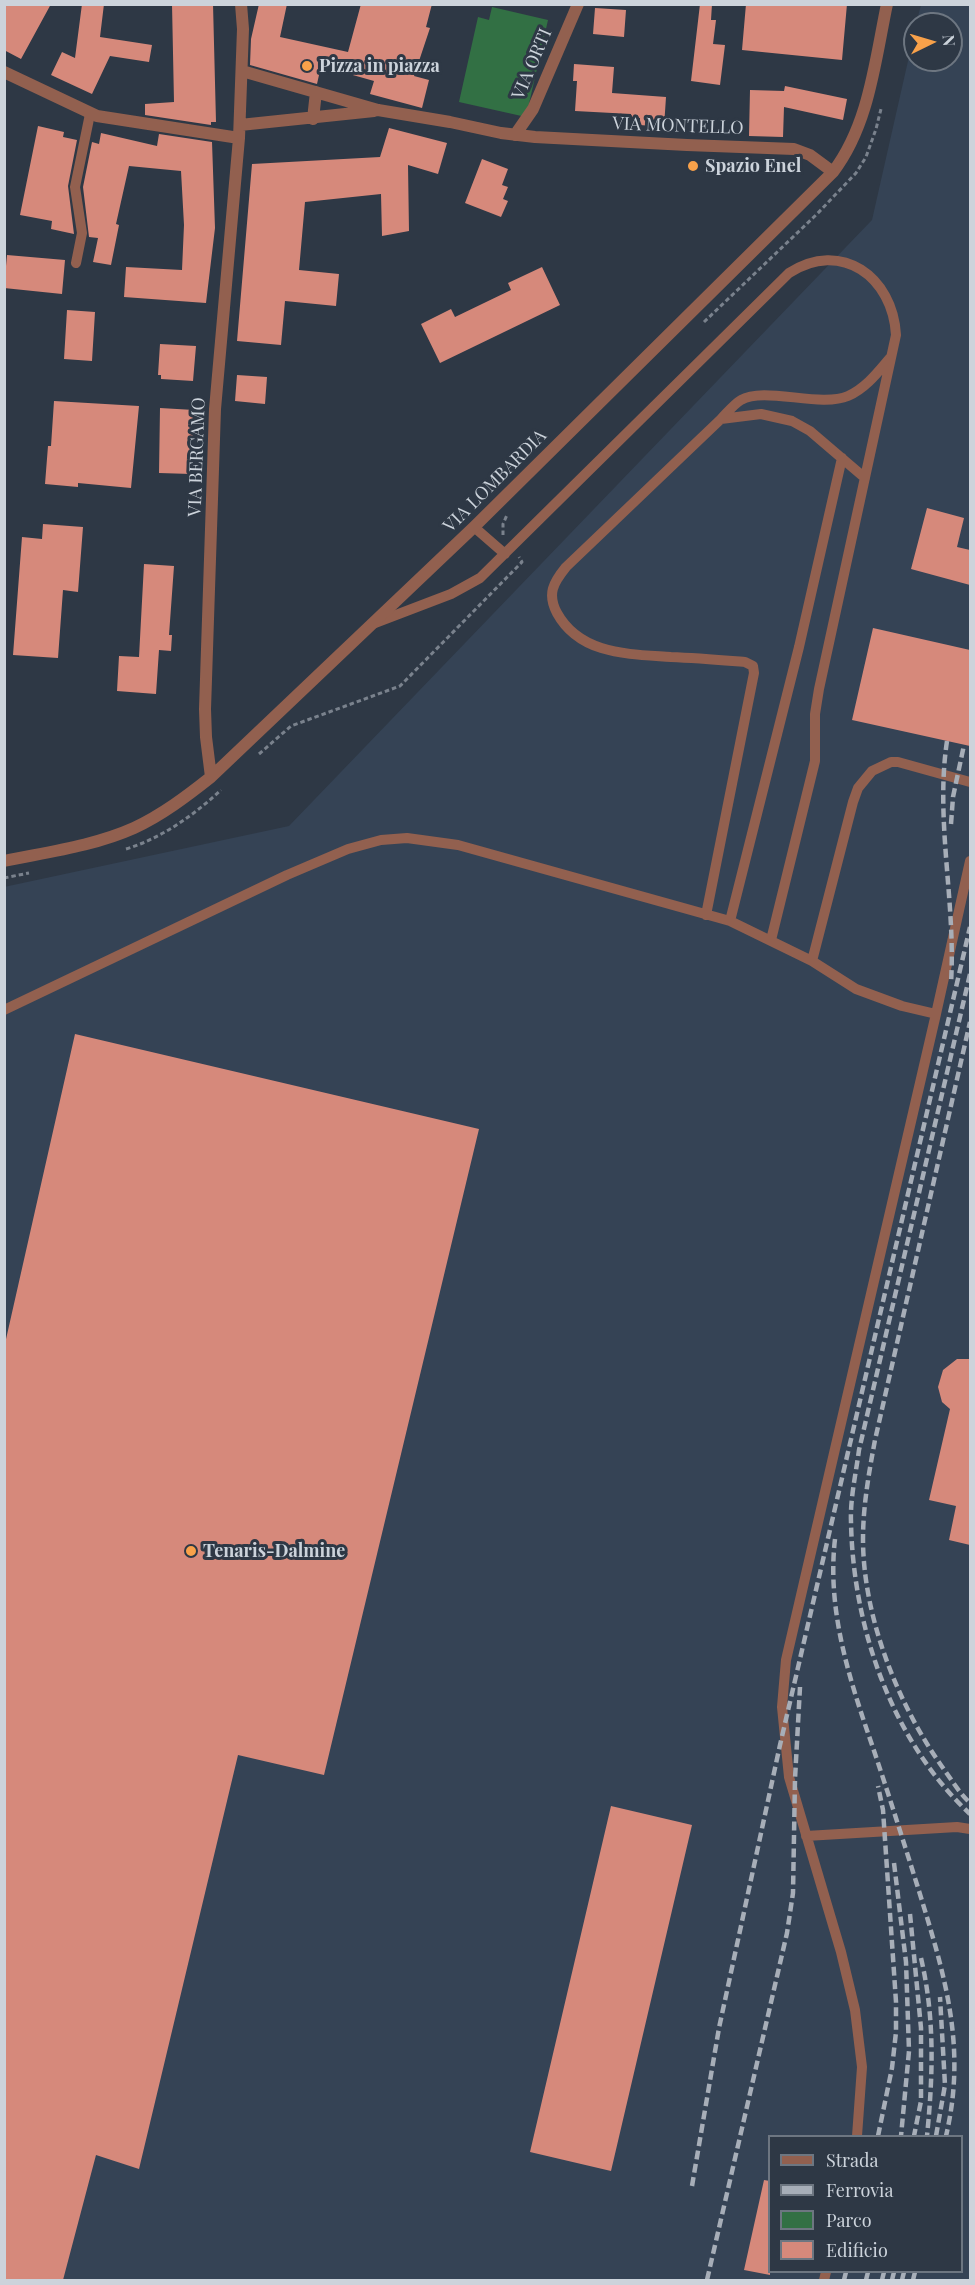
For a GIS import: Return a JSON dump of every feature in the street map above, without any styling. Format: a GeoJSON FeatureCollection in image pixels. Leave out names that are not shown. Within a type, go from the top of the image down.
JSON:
{"type":"FeatureCollection","features":[{"type":"Feature","properties":{"kind":"street","name":"VIA BERGAMO"},"geometry":{"type":"LineString","coordinates":[[211,777],[204,709],[214,424],[240,132],[243,29],[241,4]]}},
{"type":"Feature","properties":{"kind":"street","name":"VIA ORTI"},"geometry":{"type":"LineString","coordinates":[[515,135],[533,110],[578,4]]}},
{"type":"Feature","properties":{"kind":"street","name":"VIA LOMBARDIA"},"geometry":{"type":"LineString","coordinates":[[4,861],[95,841],[134,827],[176,803],[211,777],[474,527],[833,172],[845,155],[859,125],[887,4]]}},
{"type":"Feature","properties":{"kind":"street"},"geometry":{"type":"LineString","coordinates":[[242,71],[378,110]]}},
{"type":"Feature","properties":{"kind":"street"},"geometry":{"type":"LineString","coordinates":[[4,72],[90,114],[240,132],[378,110]]}},
{"type":"Feature","properties":{"kind":"street"},"geometry":{"type":"LineString","coordinates":[[313,119],[316,92]]}},
{"type":"Feature","properties":{"kind":"street","name":"VIA MONTELLO"},"geometry":{"type":"LineString","coordinates":[[378,110],[515,135],[687,146],[794,149],[810,155],[833,172]]}},
{"type":"Feature","properties":{"kind":"lane"},"geometry":{"type":"LineString","coordinates":[[76,263],[82,233],[75,187],[90,114]]}},
{"type":"Feature","properties":{"kind":"lane"},"geometry":{"type":"LineString","coordinates":[[375,623],[461,590],[480,578],[789,273],[799,266],[812,261],[837,260],[862,270],[872,278],[888,299],[894,316],[896,335],[817,698],[815,761],[771,940]]}},
{"type":"Feature","properties":{"kind":"lane"},"geometry":{"type":"LineString","coordinates":[[706,915],[754,669],[745,662],[626,653],[603,649],[577,636],[561,620],[551,597],[554,583],[566,567],[735,404],[746,397],[773,396],[826,400],[849,396],[868,382],[891,358]]}},
{"type":"Feature","properties":{"kind":"lane"},"geometry":{"type":"LineString","coordinates":[[721,419],[752,414],[781,418],[810,431],[865,478]]}},
{"type":"Feature","properties":{"kind":"lane"},"geometry":{"type":"LineString","coordinates":[[730,921],[799,647],[842,458]]}},
{"type":"Feature","properties":{"kind":"lane"},"geometry":{"type":"LineString","coordinates":[[474,527],[505,554]]}},
{"type":"Feature","properties":{"kind":"lane"},"geometry":{"type":"LineString","coordinates":[[812,961],[852,802],[867,776],[877,767],[898,762],[970,782]]}},
{"type":"Feature","properties":{"kind":"lane"},"geometry":{"type":"LineString","coordinates":[[4,1010],[348,849],[381,840],[416,838],[458,845],[730,921],[812,961],[856,989],[902,1006],[936,1014]]}},
{"type":"Feature","properties":{"kind":"lane"},"geometry":{"type":"LineString","coordinates":[[857,2135],[862,2067],[855,2010],[789,1777],[782,1707],[786,1660],[970,861]]}},
{"type":"Feature","properties":{"kind":"lane"},"geometry":{"type":"LineString","coordinates":[[806,1836],[957,1827],[970,1829]]}},
{"type":"Feature","properties":{"kind":"shaded area","name":"Tenaris-Dalmine"},"geometry":{"type":"Polygon","coordinates":[[[921,5],[970,5],[970,2280],[5,2280],[4,887],[289,826],[872,220],[905,72],[963,72],[963,12],[919,12],[921,5]]]}},
{"type":"Feature","properties":{"kind":"green space"},"geometry":{"type":"Polygon","coordinates":[[[492,7],[548,20],[526,117],[459,102],[478,17],[489,20],[492,7]]]}},
{"type":"Feature","properties":{"kind":"building"},"geometry":{"type":"Polygon","coordinates":[[[4,4],[51,4],[21,59],[4,50],[4,4]]]}},
{"type":"Feature","properties":{"kind":"building"},"geometry":{"type":"Polygon","coordinates":[[[82,4],[104,4],[100,37],[152,45],[149,62],[110,56],[92,94],[51,75],[62,52],[75,58],[82,4]]]}},
{"type":"Feature","properties":{"kind":"building"},"geometry":{"type":"Polygon","coordinates":[[[172,4],[213,4],[216,122],[211,122],[211,125],[145,115],[145,104],[174,102],[172,4]]]}},
{"type":"Feature","properties":{"kind":"building"},"geometry":{"type":"Polygon","coordinates":[[[259,4],[287,4],[280,37],[348,52],[361,4],[432,4],[426,27],[430,28],[414,76],[429,80],[422,108],[370,94],[374,81],[321,66],[317,84],[250,65],[251,39],[259,4]]]}},
{"type":"Feature","properties":{"kind":"building"},"geometry":{"type":"Polygon","coordinates":[[[700,4],[712,4],[711,20],[716,20],[713,44],[725,45],[720,85],[691,81],[700,4]]]}},
{"type":"Feature","properties":{"kind":"building"},"geometry":{"type":"Polygon","coordinates":[[[746,4],[847,4],[842,60],[742,50],[746,4]]]}},
{"type":"Feature","properties":{"kind":"building"},"geometry":{"type":"Polygon","coordinates":[[[595,8],[626,10],[624,37],[593,34],[595,8]]]}},
{"type":"Feature","properties":{"kind":"building"},"geometry":{"type":"Polygon","coordinates":[[[574,64],[614,67],[612,93],[666,97],[664,127],[640,125],[640,118],[631,117],[631,114],[575,111],[577,81],[573,81],[574,64]]]}},
{"type":"Feature","properties":{"kind":"building"},"geometry":{"type":"Polygon","coordinates":[[[785,86],[847,99],[843,120],[784,107],[783,137],[749,136],[750,90],[784,91],[785,86]]]}},
{"type":"Feature","properties":{"kind":"building"},"geometry":{"type":"Polygon","coordinates":[[[38,126],[64,132],[63,137],[77,140],[68,186],[74,234],[51,229],[52,221],[20,215],[38,126]]]}},
{"type":"Feature","properties":{"kind":"building"},"geometry":{"type":"Polygon","coordinates":[[[389,128],[447,143],[438,174],[408,165],[409,231],[382,236],[381,194],[305,202],[299,270],[339,274],[336,306],[285,301],[281,345],[237,341],[252,164],[380,157],[389,128]]]}},
{"type":"Feature","properties":{"kind":"building"},"geometry":{"type":"Polygon","coordinates":[[[101,133],[157,146],[159,134],[212,142],[215,228],[206,303],[124,297],[126,267],[182,270],[184,225],[181,171],[129,166],[116,224],[119,225],[111,265],[93,262],[98,238],[89,237],[83,187],[92,142],[99,144],[101,133]]]}},
{"type":"Feature","properties":{"kind":"building"},"geometry":{"type":"Polygon","coordinates":[[[482,159],[508,169],[502,185],[508,187],[503,199],[508,201],[501,217],[465,203],[482,159]]]}},
{"type":"Feature","properties":{"kind":"building"},"geometry":{"type":"Polygon","coordinates":[[[7,255],[65,260],[62,294],[4,288],[7,255]]]}},
{"type":"Feature","properties":{"kind":"building"},"geometry":{"type":"Polygon","coordinates":[[[542,267],[560,305],[440,363],[421,324],[451,309],[455,317],[511,290],[508,283],[542,267]]]}},
{"type":"Feature","properties":{"kind":"building"},"geometry":{"type":"Polygon","coordinates":[[[67,310],[95,312],[92,361],[64,359],[67,310]]]}},
{"type":"Feature","properties":{"kind":"building"},"geometry":{"type":"Polygon","coordinates":[[[160,344],[196,346],[193,381],[161,379],[161,375],[158,375],[160,344]]]}},
{"type":"Feature","properties":{"kind":"building"},"geometry":{"type":"Polygon","coordinates":[[[237,375],[267,377],[265,404],[235,401],[237,375]]]}},
{"type":"Feature","properties":{"kind":"building"},"geometry":{"type":"Polygon","coordinates":[[[54,401],[139,406],[131,488],[78,483],[78,487],[45,484],[48,446],[51,446],[54,401]]]}},
{"type":"Feature","properties":{"kind":"building"},"geometry":{"type":"Polygon","coordinates":[[[160,408],[194,410],[191,474],[159,473],[160,408]]]}},
{"type":"Feature","properties":{"kind":"building"},"geometry":{"type":"Polygon","coordinates":[[[927,508],[964,518],[957,547],[970,550],[970,585],[911,569],[927,508]]]}},
{"type":"Feature","properties":{"kind":"building"},"geometry":{"type":"Polygon","coordinates":[[[43,524],[83,527],[78,592],[63,590],[58,658],[13,655],[22,537],[42,539],[43,524]]]}},
{"type":"Feature","properties":{"kind":"building"},"geometry":{"type":"Polygon","coordinates":[[[144,564],[174,566],[169,635],[172,635],[171,651],[159,650],[156,694],[117,691],[119,656],[139,657],[144,564]]]}},
{"type":"Feature","properties":{"kind":"building"},"geometry":{"type":"Polygon","coordinates":[[[873,628],[970,650],[970,746],[852,720],[873,628]]]}},
{"type":"Feature","properties":{"kind":"building","name":"Tenaris-Dalmine"},"geometry":{"type":"Polygon","coordinates":[[[75,1034],[479,1129],[324,1775],[238,1755],[139,2169],[96,2155],[63,2280],[4,2280],[4,1348],[75,1034]]]}},
{"type":"Feature","properties":{"kind":"building"},"geometry":{"type":"Polygon","coordinates":[[[957,1359],[970,1359],[970,1545],[949,1540],[956,1506],[929,1500],[950,1409],[942,1402],[938,1387],[943,1370],[957,1359]]]}},
{"type":"Feature","properties":{"kind":"building"},"geometry":{"type":"Polygon","coordinates":[[[611,1806],[692,1825],[611,2171],[530,2152],[611,1806]]]}},
{"type":"Feature","properties":{"kind":"building"},"geometry":{"type":"Polygon","coordinates":[[[764,2180],[768,2181],[768,2273],[770,2275],[744,2270],[764,2180]]]}},
{"type":"Feature","properties":{"kind":"railway"},"geometry":{"type":"LineString","coordinates":[[947,741],[943,801],[951,922],[951,983]]}},
{"type":"Feature","properties":{"kind":"railway"},"geometry":{"type":"LineString","coordinates":[[951,824],[953,797],[964,745]]}},
{"type":"Feature","properties":{"kind":"railway"},"geometry":{"type":"LineString","coordinates":[[692,2186],[719,2028],[780,1745],[970,927]]}},
{"type":"Feature","properties":{"kind":"railway"},"geometry":{"type":"LineString","coordinates":[[970,974],[859,1450],[851,1513],[853,1562],[859,1602],[882,1680],[919,1752],[943,1785],[970,1814]]}},
{"type":"Feature","properties":{"kind":"railway"},"geometry":{"type":"LineString","coordinates":[[968,1801],[927,1743],[912,1717],[886,1659],[869,1599],[863,1527],[875,1440],[970,1022]]}},
{"type":"Feature","properties":{"kind":"railway"},"geometry":{"type":"LineString","coordinates":[[835,1539],[834,1590],[847,1666],[945,1982],[954,2042],[952,2103],[946,2135]]}},
{"type":"Feature","properties":{"kind":"railway"},"geometry":{"type":"LineString","coordinates":[[707,2280],[787,1933],[793,1893],[795,1779],[800,1687]]}},
{"type":"Feature","properties":{"kind":"railway"},"geometry":{"type":"LineString","coordinates":[[878,1786],[883,1810],[896,2002],[896,2032],[892,2068],[878,2135]]}},
{"type":"Feature","properties":{"kind":"railway"},"geometry":{"type":"LineString","coordinates":[[894,1863],[906,1962],[909,2051],[901,2135]]}},
{"type":"Feature","properties":{"kind":"railway"},"geometry":{"type":"LineString","coordinates":[[910,1914],[921,2028],[921,2101],[914,2135]]}},
{"type":"Feature","properties":{"kind":"railway"},"geometry":{"type":"LineString","coordinates":[[921,1958],[929,2003],[932,2047],[927,2135]]}},
{"type":"Feature","properties":{"kind":"railway"},"geometry":{"type":"LineString","coordinates":[[936,2135],[945,2085],[940,1997]]}},
{"type":"Feature","properties":{"kind":"railway"},"geometry":{"type":"LineString","coordinates":[[844,2280],[846,2273]]}},
{"type":"Feature","properties":{"kind":"railway"},"geometry":{"type":"LineString","coordinates":[[866,2280],[868,2273]]}},
{"type":"Feature","properties":{"kind":"railway"},"geometry":{"type":"LineString","coordinates":[[882,2280],[884,2273]]}},
{"type":"Feature","properties":{"kind":"railway"},"geometry":{"type":"LineString","coordinates":[[892,2280],[894,2273]]}},
{"type":"Feature","properties":{"kind":"railway"},"geometry":{"type":"LineString","coordinates":[[902,2280],[904,2273]]}},
{"type":"Feature","properties":{"kind":"railway"},"geometry":{"type":"LineString","coordinates":[[913,2280],[915,2273]]}},
{"type":"Feature","properties":{"kind":"place","name":"Pizza in piazza"},"geometry":{"type":"Point","coordinates":[307,66]}},
{"type":"Feature","properties":{"kind":"place","name":"Spazio Enel"},"geometry":{"type":"Point","coordinates":[693,166]}},
{"type":"Feature","properties":{"kind":"place","name":"Tenaris-Dalmine"},"geometry":{"type":"Point","coordinates":[191,1551]}}]}
